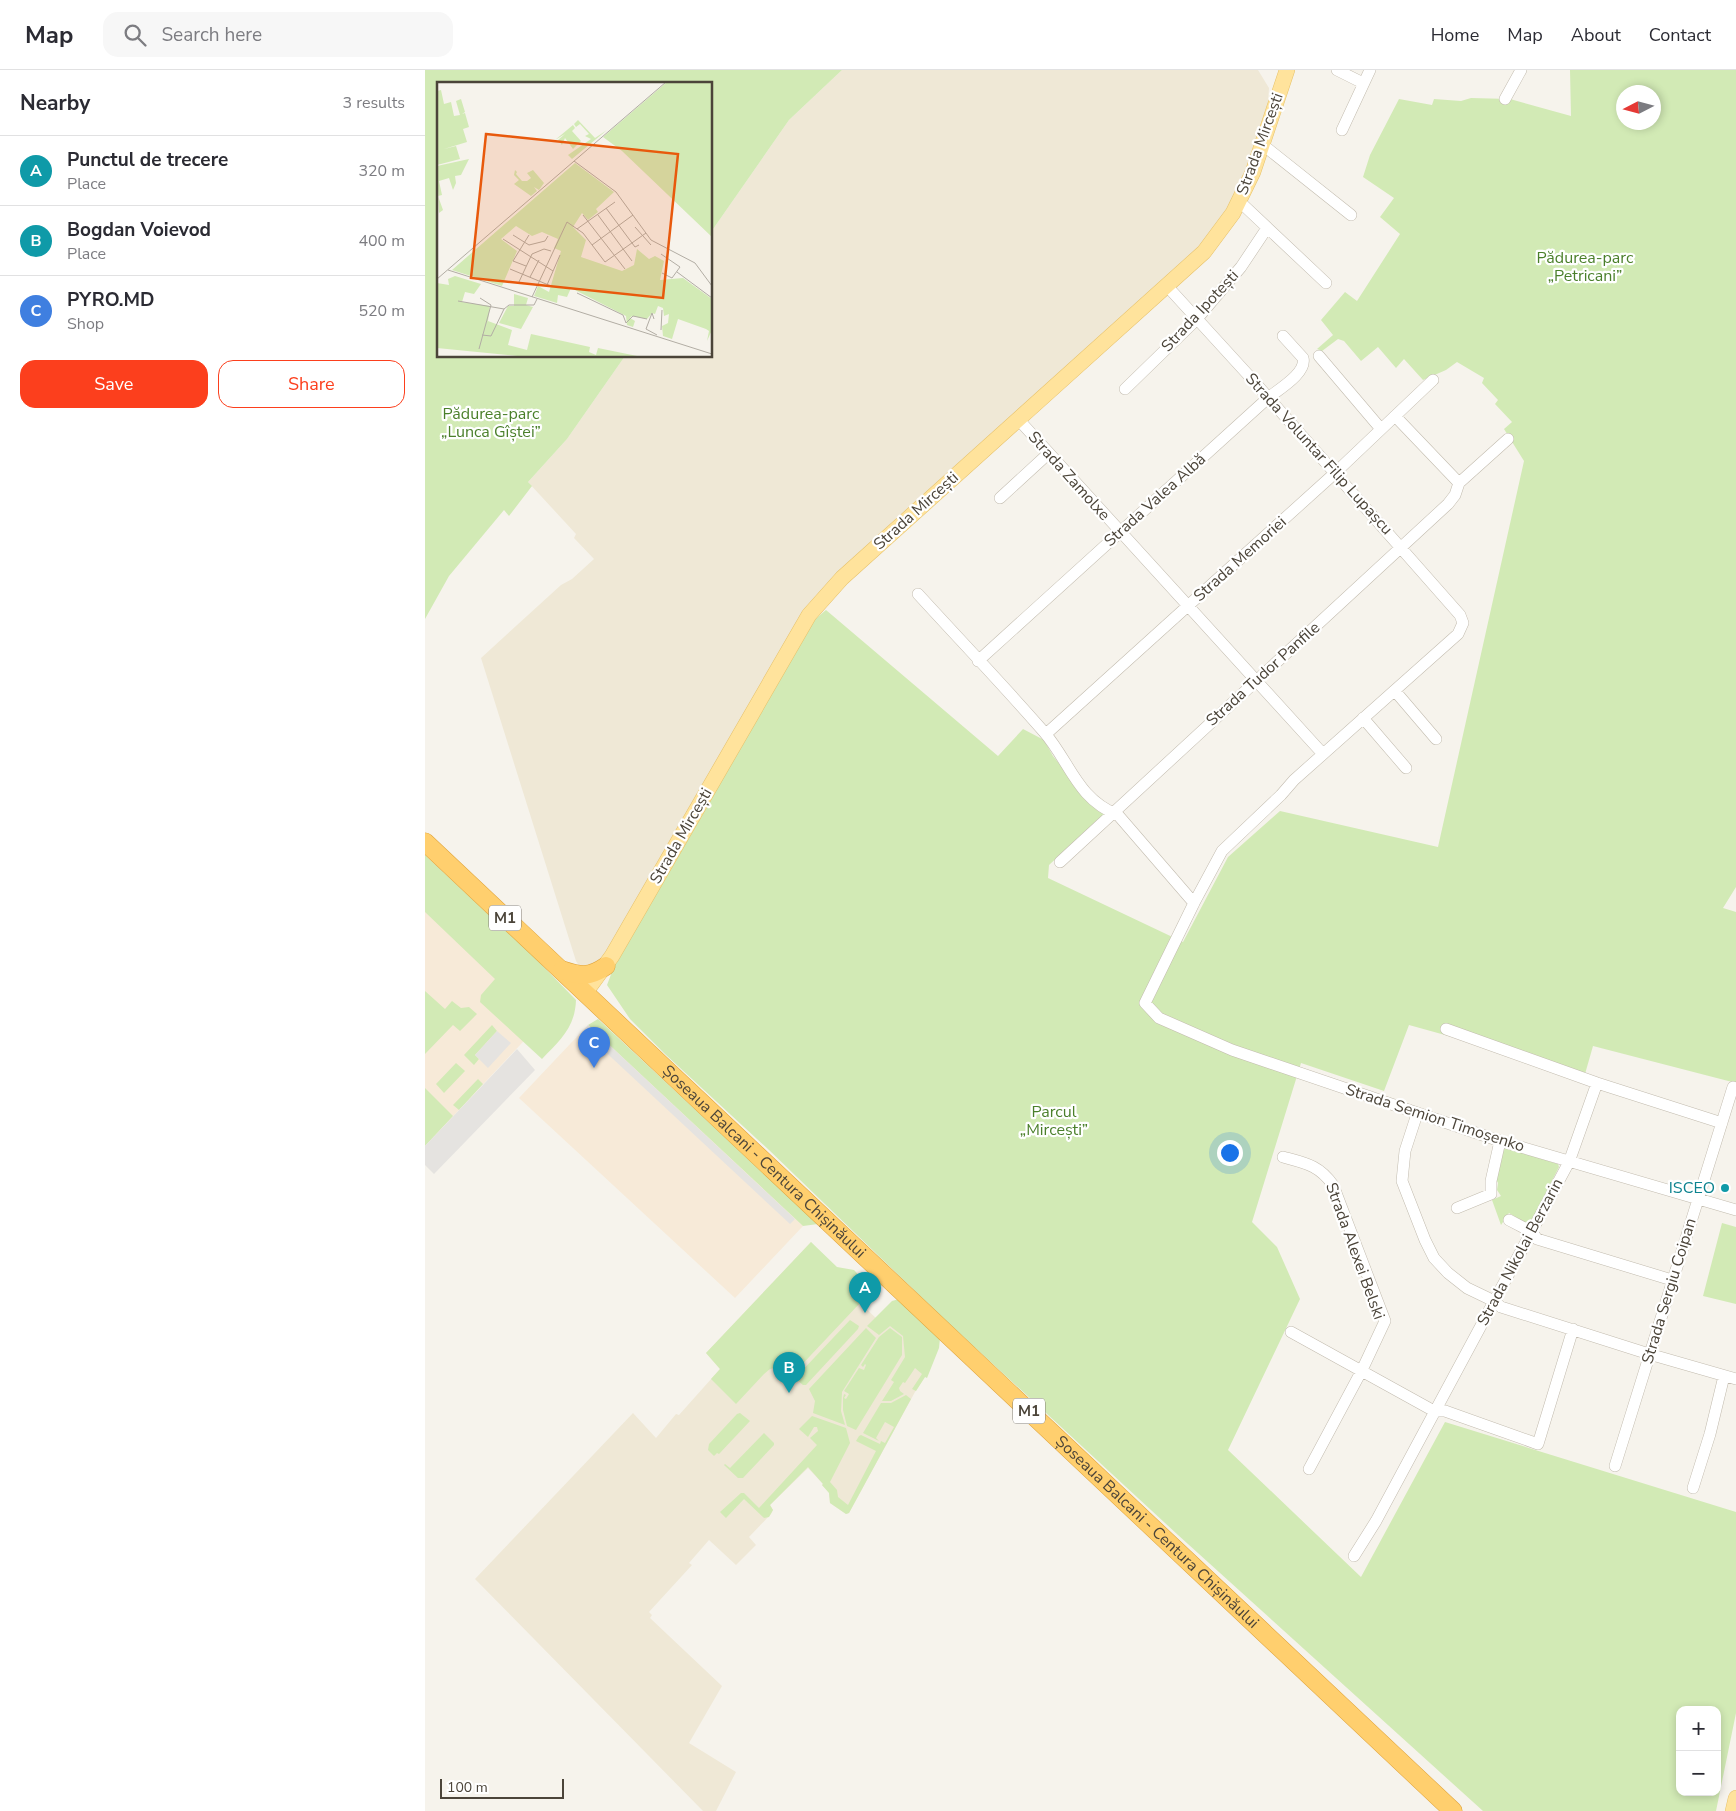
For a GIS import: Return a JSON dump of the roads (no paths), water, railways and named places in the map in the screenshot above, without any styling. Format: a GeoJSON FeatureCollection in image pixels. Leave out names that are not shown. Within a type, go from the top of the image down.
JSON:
{"type":"FeatureCollection","features":[{"type":"Feature","properties":{"kind":"highway","name":"Șoseaua Balcani - Centura Chișinăului"},"geometry":{"type":"LineString","coordinates":[[425,842],[1453,1811]]}},
{"type":"Feature","properties":{"kind":"highway"},"geometry":{"type":"LineString","coordinates":[[559,969],[587,975],[599,971],[606,966]]}},
{"type":"Feature","properties":{"kind":"main road","name":"Strada Mircești"},"geometry":{"type":"LineString","coordinates":[[585,993],[606,966],[809,615],[842,578],[1204,252],[1223,229],[1239,201],[1263,145],[1273,107],[1287,70]]}},
{"type":"Feature","properties":{"kind":"main road"},"geometry":{"type":"LineString","coordinates":[[1733,1811],[1736,1798]]}},
{"type":"Feature","properties":{"kind":"street"},"geometry":{"type":"LineString","coordinates":[[1337,70],[1363,83]]}},
{"type":"Feature","properties":{"kind":"street"},"geometry":{"type":"LineString","coordinates":[[1342,130],[1370,70]]}},
{"type":"Feature","properties":{"kind":"street"},"geometry":{"type":"LineString","coordinates":[[1505,99],[1521,70]]}},
{"type":"Feature","properties":{"kind":"street"},"geometry":{"type":"LineString","coordinates":[[1263,145],[1351,215]]}},
{"type":"Feature","properties":{"kind":"street"},"geometry":{"type":"LineString","coordinates":[[1239,201],[1326,283]]}},
{"type":"Feature","properties":{"kind":"street","name":"Strada Ipotești"},"geometry":{"type":"LineString","coordinates":[[1125,388],[1196,320],[1241,267],[1267,228]]}},
{"type":"Feature","properties":{"kind":"street","name":"Strada Voluntar Filip Lupașcu"},"geometry":{"type":"LineString","coordinates":[[1167,286],[1402,548],[1463,619],[1463,626],[1459,634],[1395,691]]}},
{"type":"Feature","properties":{"kind":"street","name":"Strada Valea Albă"},"geometry":{"type":"LineString","coordinates":[[979,661],[1268,398],[1301,371],[1304,363],[1301,354],[1283,336]]}},
{"type":"Feature","properties":{"kind":"street"},"geometry":{"type":"LineString","coordinates":[[1319,356],[1381,429]]}},
{"type":"Feature","properties":{"kind":"street","name":"Strada Memoriei"},"geometry":{"type":"LineString","coordinates":[[1045,734],[1335,473],[1433,380]]}},
{"type":"Feature","properties":{"kind":"street"},"geometry":{"type":"LineString","coordinates":[[1395,416],[1459,483]]}},
{"type":"Feature","properties":{"kind":"street","name":"Strada Zamolxe"},"geometry":{"type":"LineString","coordinates":[[1018,419],[1323,754]]}},
{"type":"Feature","properties":{"kind":"street","name":"Strada Tudor Panfile"},"geometry":{"type":"LineString","coordinates":[[1060,862],[1449,504],[1455,495],[1459,483],[1508,439]]}},
{"type":"Feature","properties":{"kind":"street"},"geometry":{"type":"LineString","coordinates":[[1000,498],[1049,453]]}},
{"type":"Feature","properties":{"kind":"street"},"geometry":{"type":"LineString","coordinates":[[918,594],[1045,734],[1077,782],[1093,800],[1107,811],[1118,815],[1194,903],[1222,851],[1323,754],[1395,691],[1436,740]]}},
{"type":"Feature","properties":{"kind":"street"},"geometry":{"type":"LineString","coordinates":[[1363,718],[1406,768]]}},
{"type":"Feature","properties":{"kind":"street","name":"Strada Semion Timoșenko"},"geometry":{"type":"LineString","coordinates":[[1194,903],[1145,1003],[1159,1018],[1232,1050],[1417,1114],[1569,1162],[1736,1210]]}},
{"type":"Feature","properties":{"kind":"street"},"geometry":{"type":"LineString","coordinates":[[1446,1029],[1597,1083],[1722,1123]]}},
{"type":"Feature","properties":{"kind":"street","name":"Strada Nikolai Berzarin"},"geometry":{"type":"LineString","coordinates":[[1354,1556],[1376,1521],[1569,1162],[1597,1083]]}},
{"type":"Feature","properties":{"kind":"street","name":"Strada Sergiu Coipan"},"geometry":{"type":"LineString","coordinates":[[1615,1466],[1733,1087]]}},
{"type":"Feature","properties":{"kind":"street"},"geometry":{"type":"LineString","coordinates":[[1417,1114],[1405,1151],[1402,1181],[1434,1258],[1453,1278],[1467,1288],[1494,1301],[1501,1307],[1649,1354],[1736,1379]]}},
{"type":"Feature","properties":{"kind":"street"},"geometry":{"type":"LineString","coordinates":[[1457,1208],[1491,1194],[1491,1181],[1500,1141]]}},
{"type":"Feature","properties":{"kind":"street","name":"Strada Alexei Belski"},"geometry":{"type":"LineString","coordinates":[[1283,1156],[1318,1168],[1326,1174],[1333,1185],[1385,1321],[1362,1370],[1309,1469]]}},
{"type":"Feature","properties":{"kind":"street"},"geometry":{"type":"LineString","coordinates":[[1509,1220],[1532,1232],[1537,1239],[1672,1280]]}},
{"type":"Feature","properties":{"kind":"street"},"geometry":{"type":"LineString","coordinates":[[1291,1332],[1434,1411],[1445,1411],[1538,1444],[1573,1330]]}},
{"type":"Feature","properties":{"kind":"street"},"geometry":{"type":"LineString","coordinates":[[1693,1488],[1724,1376]]}},
{"type":"Feature","properties":{"kind":"place","name":"PYRO.MD"},"geometry":{"type":"Point","coordinates":[594,1068]}},
{"type":"Feature","properties":{"kind":"place","name":"ISCEO"},"geometry":{"type":"Point","coordinates":[1725,1188]}},
{"type":"Feature","properties":{"kind":"place","name":"Punctul de trecere"},"geometry":{"type":"Point","coordinates":[865,1313]}},
{"type":"Feature","properties":{"kind":"place","name":"Bogdan Voievod"},"geometry":{"type":"Point","coordinates":[789,1393]}},
{"type":"Feature","properties":{"kind":"park label","name":"Pădurea-parc „Petricani”"},"geometry":{"type":"Point","coordinates":[1585,267]}},
{"type":"Feature","properties":{"kind":"park label","name":"Pădurea-parc „Lunca Gîștei”"},"geometry":{"type":"Point","coordinates":[491,423]}},
{"type":"Feature","properties":{"kind":"park label","name":"Parcul „Mircești”"},"geometry":{"type":"Point","coordinates":[1054,1121]}}]}
